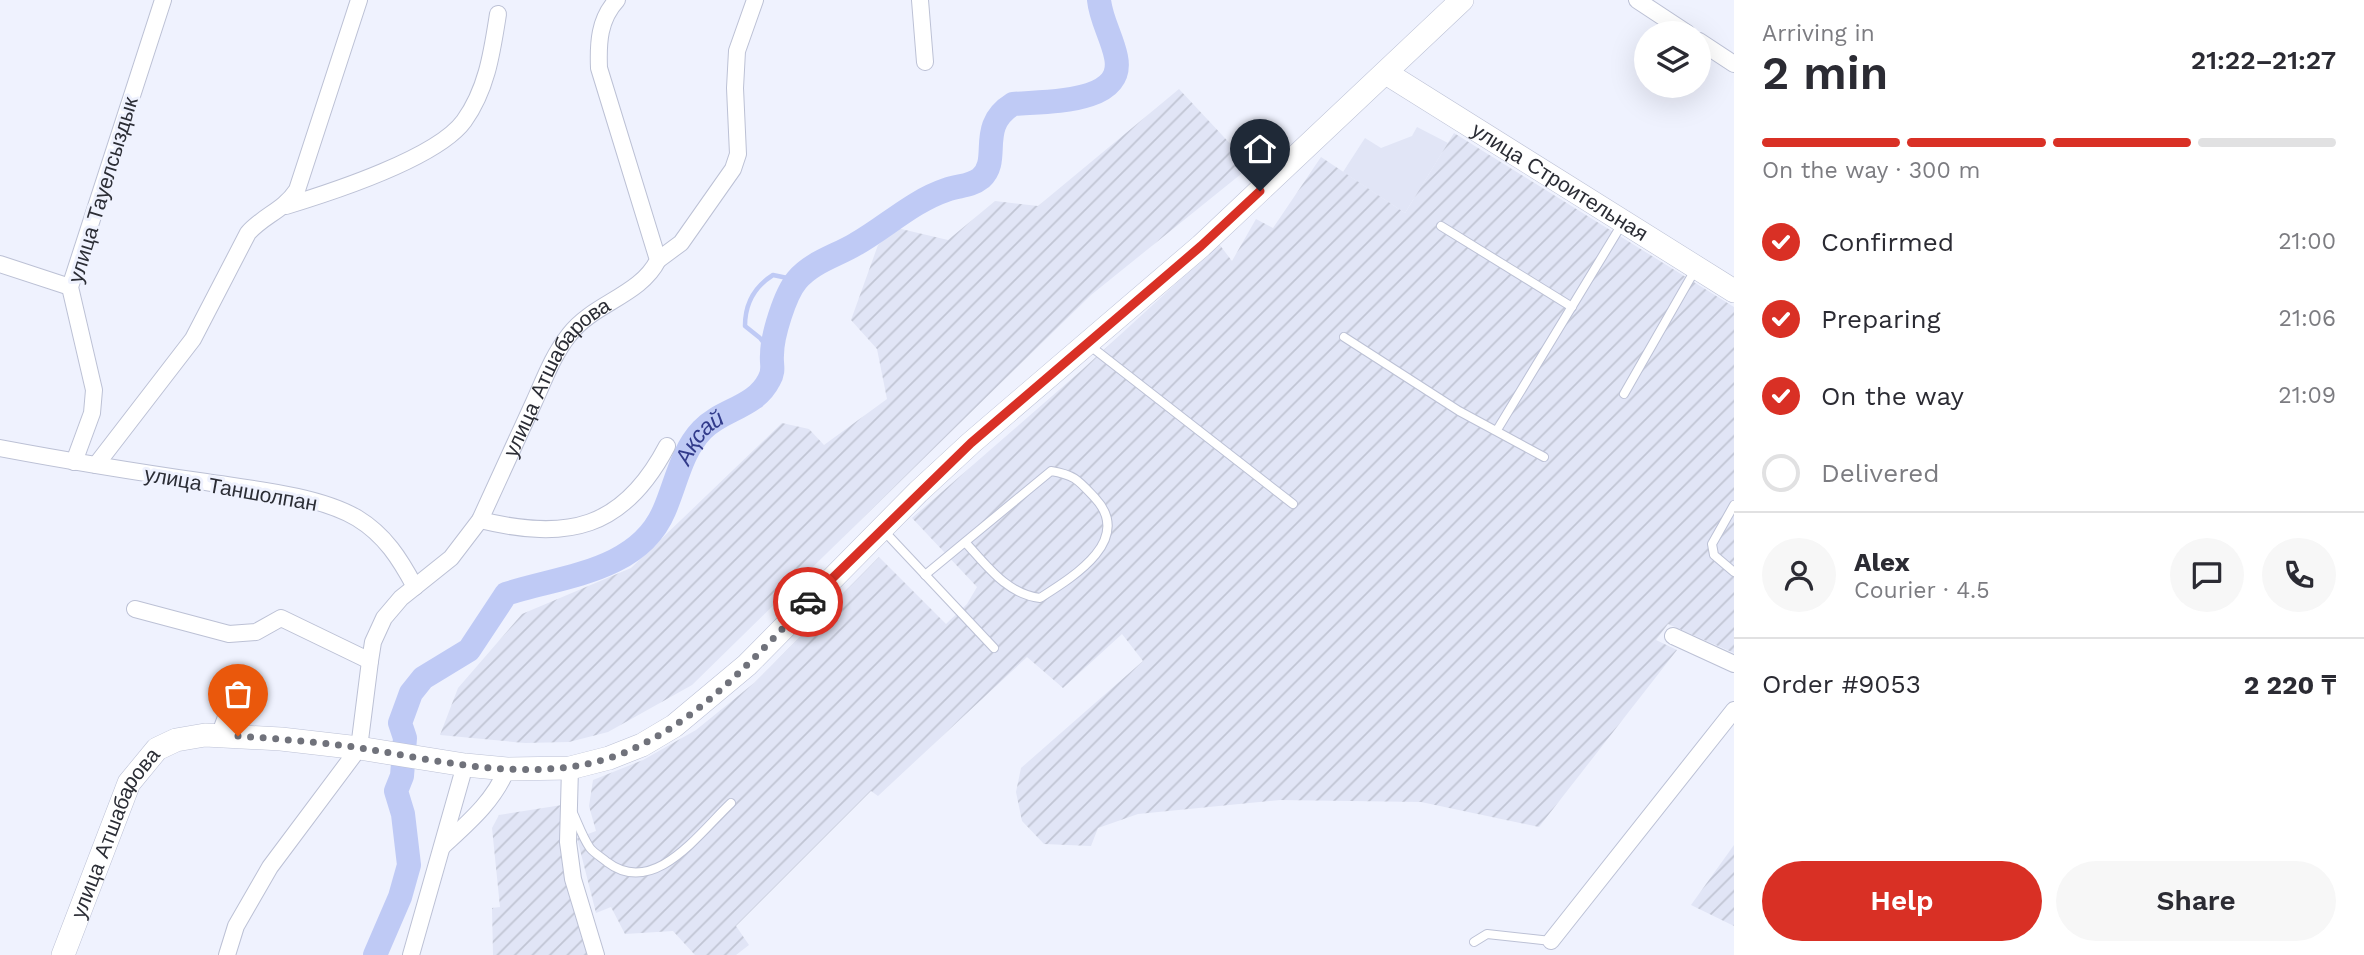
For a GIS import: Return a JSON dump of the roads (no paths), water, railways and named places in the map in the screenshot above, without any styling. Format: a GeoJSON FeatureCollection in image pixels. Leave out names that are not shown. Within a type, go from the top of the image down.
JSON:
{"type":"FeatureCollection","features":[{"type":"Feature","properties":{"kind":"main road","name":"улица Атшабарова"},"geometry":{"type":"LineString","coordinates":[[63,955],[129,783],[157,749],[176,740],[219,736],[359,748],[507,769],[570,768],[609,758],[642,745],[674,726],[747,665],[962,451],[1201,246],[1462,0]]}},
{"type":"Feature","properties":{"kind":"main road","name":"улица Строительная"},"geometry":{"type":"LineString","coordinates":[[1386,74],[1734,291]]}},
{"type":"Feature","properties":{"kind":"street","name":"улица Тауелсыздык"},"geometry":{"type":"LineString","coordinates":[[74,463],[92,413],[93,390],[70,287],[163,0]]}},
{"type":"Feature","properties":{"kind":"street"},"geometry":{"type":"LineString","coordinates":[[286,206],[297,190],[359,0]]}},
{"type":"Feature","properties":{"kind":"street"},"geometry":{"type":"LineString","coordinates":[[617,0],[602,24],[598,43],[599,68],[658,260]]}},
{"type":"Feature","properties":{"kind":"street","name":"улица Атшабарова"},"geometry":{"type":"LineString","coordinates":[[359,748],[373,642],[384,618],[415,587],[452,558],[480,520],[553,361],[569,335],[588,315],[638,284],[653,271],[658,260],[681,243],[733,169],[738,154],[735,88],[737,51],[755,0]]}},
{"type":"Feature","properties":{"kind":"street"},"geometry":{"type":"LineString","coordinates":[[920,0],[925,62]]}},
{"type":"Feature","properties":{"kind":"street"},"geometry":{"type":"LineString","coordinates":[[1637,0],[1669,21]]}},
{"type":"Feature","properties":{"kind":"street"},"geometry":{"type":"LineString","coordinates":[[96,465],[193,339],[248,233],[257,222],[286,206],[339,190],[438,144],[463,122],[485,82],[498,14]]}},
{"type":"Feature","properties":{"kind":"street"},"geometry":{"type":"LineString","coordinates":[[1711,49],[1734,64]]}},
{"type":"Feature","properties":{"kind":"street"},"geometry":{"type":"LineString","coordinates":[[0,264],[70,287]]}},
{"type":"Feature","properties":{"kind":"street"},"geometry":{"type":"LineString","coordinates":[[480,520],[523,531],[563,531],[593,522],[635,493],[652,475],[667,446]]}},
{"type":"Feature","properties":{"kind":"street","name":"улица Таншолпан"},"geometry":{"type":"LineString","coordinates":[[0,448],[74,463],[258,490],[333,507],[357,518],[383,538],[399,557],[415,587]]}},
{"type":"Feature","properties":{"kind":"street"},"geometry":{"type":"LineString","coordinates":[[135,609],[229,634],[256,632],[281,618],[370,661]]}},
{"type":"Feature","properties":{"kind":"street"},"geometry":{"type":"LineString","coordinates":[[1673,636],[1734,664]]}},
{"type":"Feature","properties":{"kind":"street"},"geometry":{"type":"LineString","coordinates":[[219,736],[240,679]]}},
{"type":"Feature","properties":{"kind":"street"},"geometry":{"type":"LineString","coordinates":[[1551,941],[1734,710]]}},
{"type":"Feature","properties":{"kind":"street"},"geometry":{"type":"LineString","coordinates":[[227,955],[236,926],[270,867],[359,748]]}},
{"type":"Feature","properties":{"kind":"street"},"geometry":{"type":"LineString","coordinates":[[411,955],[465,765]]}},
{"type":"Feature","properties":{"kind":"street"},"geometry":{"type":"LineString","coordinates":[[570,768],[568,842],[573,879],[596,955]]}},
{"type":"Feature","properties":{"kind":"street"},"geometry":{"type":"LineString","coordinates":[[443,846],[484,808],[498,789],[507,769]]}},
{"type":"Feature","properties":{"kind":"lane"},"geometry":{"type":"LineString","coordinates":[[1497,430],[1624,222]]}},
{"type":"Feature","properties":{"kind":"lane"},"geometry":{"type":"LineString","coordinates":[[1441,226],[1572,307]]}},
{"type":"Feature","properties":{"kind":"lane"},"geometry":{"type":"LineString","coordinates":[[1624,394],[1697,268]]}},
{"type":"Feature","properties":{"kind":"lane"},"geometry":{"type":"LineString","coordinates":[[1344,337],[1460,411],[1544,457]]}},
{"type":"Feature","properties":{"kind":"lane"},"geometry":{"type":"LineString","coordinates":[[1087,343],[1293,504]]}},
{"type":"Feature","properties":{"kind":"lane"},"geometry":{"type":"LineString","coordinates":[[925,575],[1051,471],[1073,475],[1104,507],[1110,524],[1104,545],[1076,575],[1040,598],[1025,596],[1003,582],[965,542]]}},
{"type":"Feature","properties":{"kind":"lane"},"geometry":{"type":"LineString","coordinates":[[1734,505],[1712,544],[1714,555],[1734,572]]}},
{"type":"Feature","properties":{"kind":"lane"},"geometry":{"type":"LineString","coordinates":[[882,529],[994,648]]}},
{"type":"Feature","properties":{"kind":"lane"},"geometry":{"type":"LineString","coordinates":[[570,808],[591,849],[630,874],[650,873],[667,863],[731,803]]}},
{"type":"Feature","properties":{"kind":"lane"},"geometry":{"type":"LineString","coordinates":[[1474,942],[1487,934],[1551,941]]}},
{"type":"Feature","properties":{"kind":"waterway","name":"Ақсай"},"geometry":{"type":"LineString","coordinates":[[375,955],[400,897],[409,865],[403,814],[396,791],[402,776],[405,738],[400,723],[411,693],[423,678],[469,650],[506,594],[596,569],[636,547],[652,531],[664,511],[684,458],[695,439],[710,423],[755,397],[769,380],[774,337],[780,316],[792,286],[803,274],[922,201],[981,178],[990,162],[995,123],[1013,104],[1080,97],[1096,92],[1108,84],[1116,73],[1116,57],[1099,0]]}},
{"type":"Feature","properties":{"kind":"waterway"},"geometry":{"type":"LineString","coordinates":[[772,354],[760,338],[745,326],[749,303],[756,290],[773,275],[797,280]]}}]}
